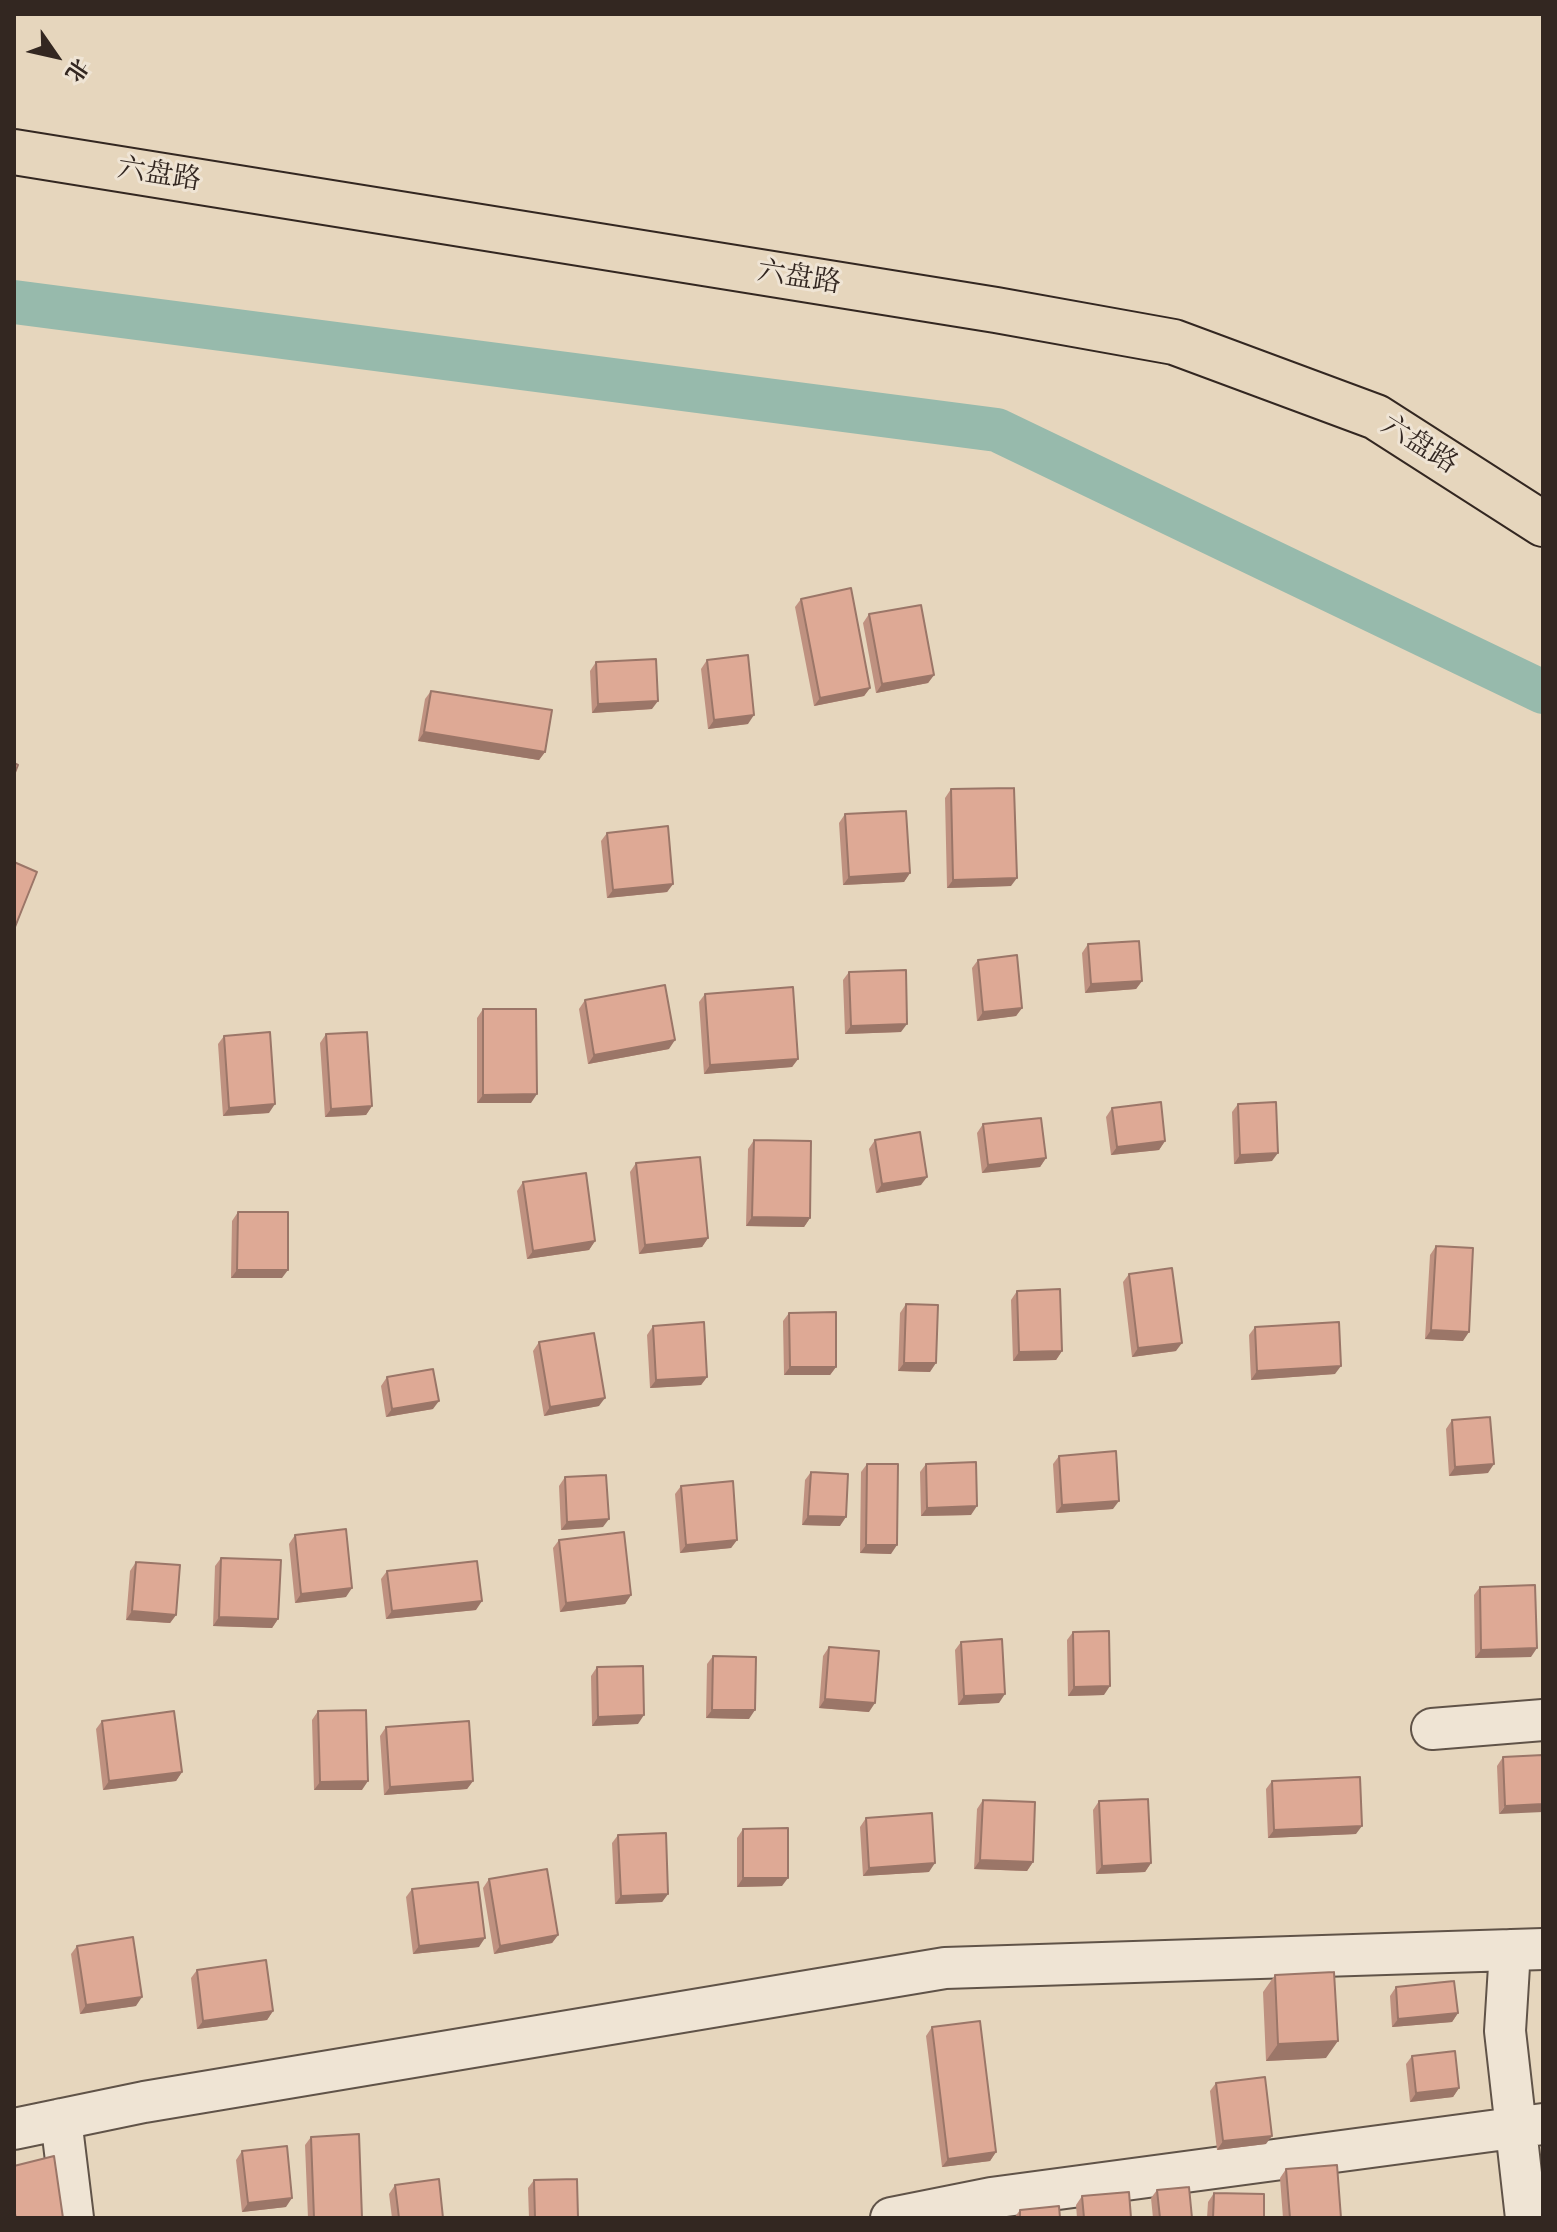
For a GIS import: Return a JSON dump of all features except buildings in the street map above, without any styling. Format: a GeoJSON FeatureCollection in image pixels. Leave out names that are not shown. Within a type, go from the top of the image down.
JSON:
{"type":"FeatureCollection","features":[{"type":"Feature","properties":{"kind":"main road","name":"六盘路"},"geometry":{"type":"LineString","coordinates":[[14,152],[981,307],[1174,342],[1376,417],[1543,524]]}},
{"type":"Feature","properties":{"kind":"street"},"geometry":{"type":"LineString","coordinates":[[1432,1729],[1543,1720]]}},
{"type":"Feature","properties":{"kind":"street"},"geometry":{"type":"LineString","coordinates":[[14,2129],[160,2099],[945,1968],[1526,1950],[1505,2031],[1530,2126],[1526,2218]]}},
{"type":"Feature","properties":{"kind":"street"},"geometry":{"type":"LineString","coordinates":[[61,2119],[73,2218]]}},
{"type":"Feature","properties":{"kind":"street"},"geometry":{"type":"LineString","coordinates":[[891,2218],[991,2198],[1530,2126]]}},
{"type":"Feature","properties":{"kind":"waterway"},"geometry":{"type":"LineString","coordinates":[[14,302],[997,430],[1543,692]]}}]}
